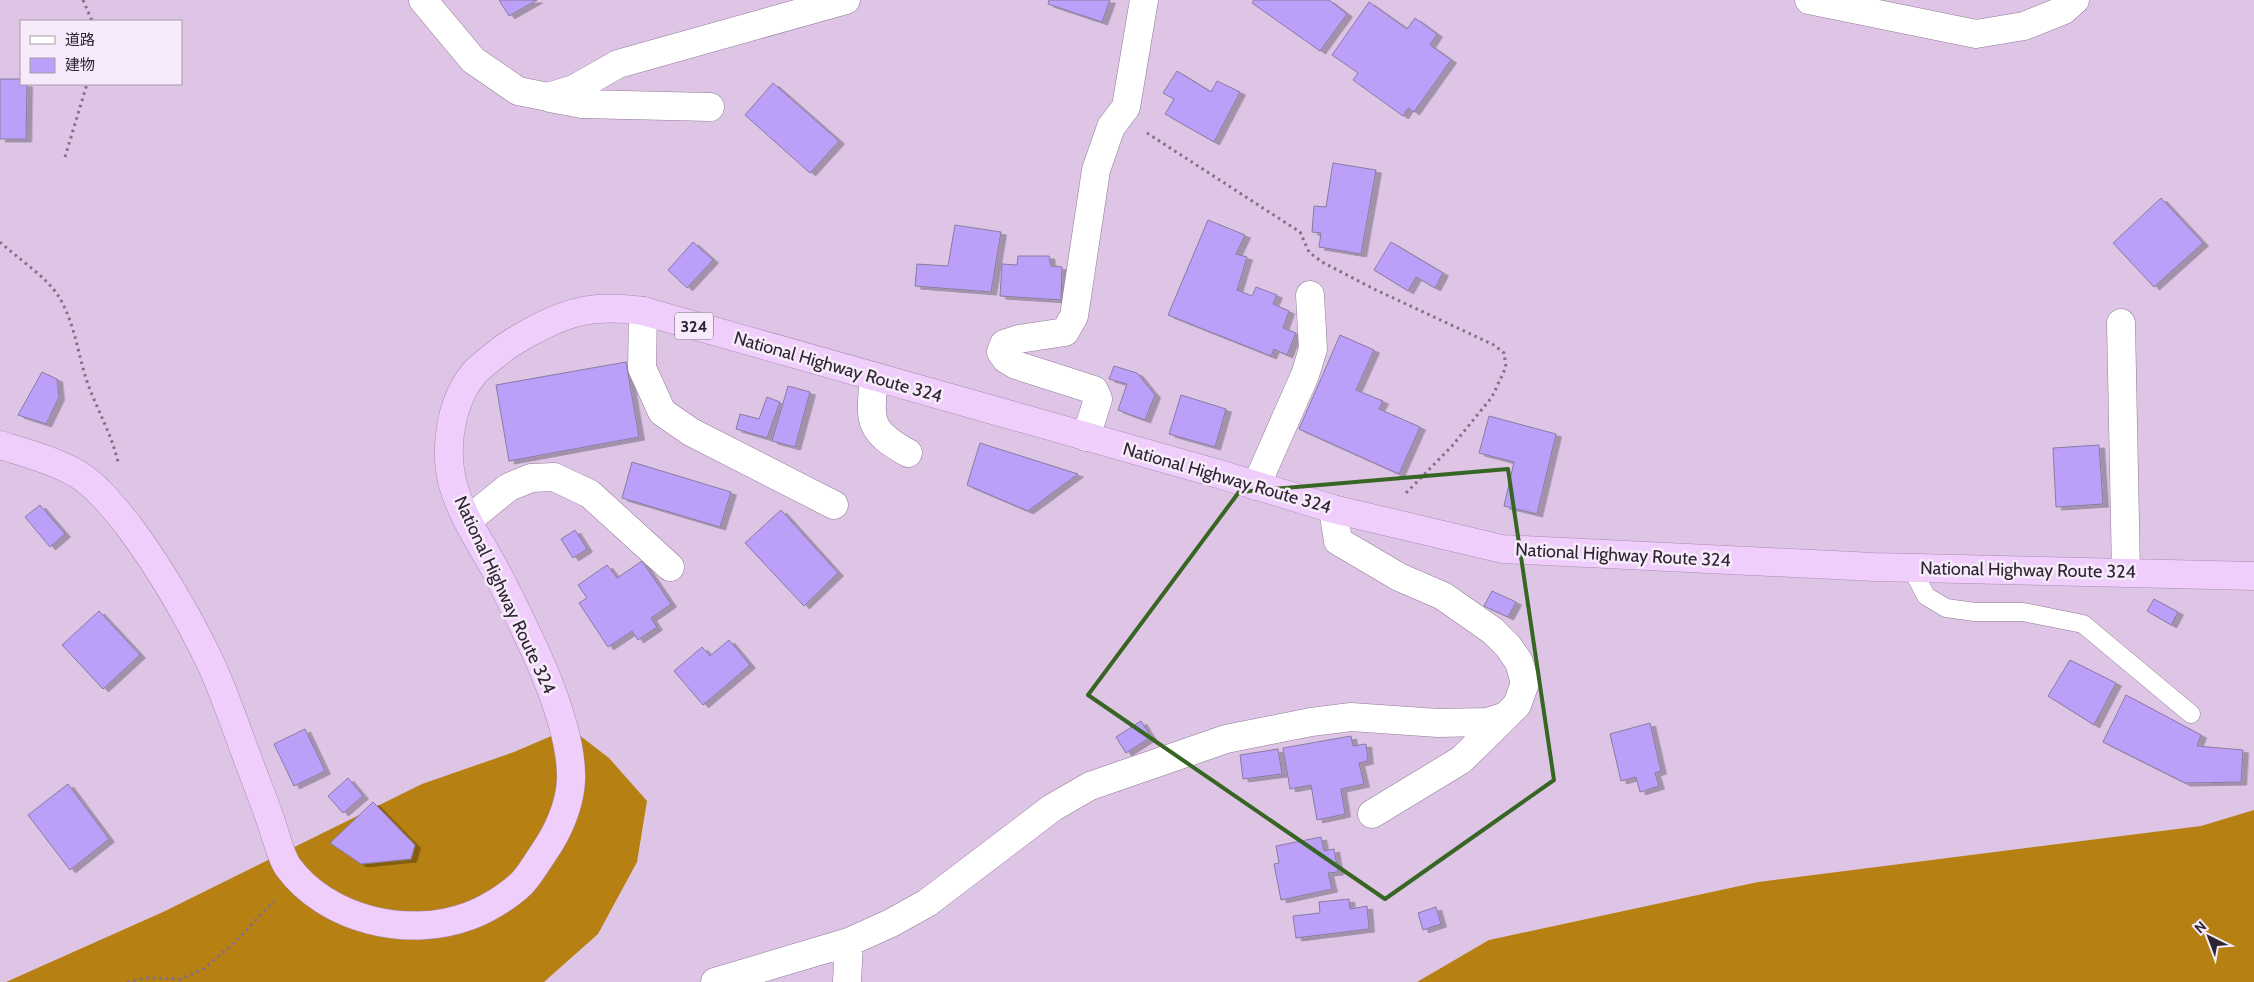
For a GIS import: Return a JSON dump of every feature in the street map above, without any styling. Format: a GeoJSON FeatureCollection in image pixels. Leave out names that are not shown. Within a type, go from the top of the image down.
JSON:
{"type":"FeatureCollection","features":[{"type":"Feature","properties":{"kind":"highway","name":"National Highway Route 324"},"geometry":{"type":"LineString","coordinates":[[0,445],[49,462],[80,476],[102,495],[144,547],[164,577],[211,664],[265,802],[285,863],[296,876],[323,901],[345,911],[392,925],[417,927],[469,916],[496,902],[521,884],[554,838],[565,808],[571,781],[567,745],[558,706],[523,628],[468,520],[452,479],[450,431],[455,409],[463,388],[477,370],[509,343],[555,318],[592,308],[643,311],[1333,509],[1502,549],[1911,567],[2254,576]]}},
{"type":"Feature","properties":{"kind":"street"},"geometry":{"type":"LineString","coordinates":[[423,0],[473,60],[518,91],[582,104],[710,107]]}},
{"type":"Feature","properties":{"kind":"street"},"geometry":{"type":"LineString","coordinates":[[548,97],[574,89],[618,64],[846,0]]}},
{"type":"Feature","properties":{"kind":"street"},"geometry":{"type":"LineString","coordinates":[[1086,437],[1098,399],[1094,390],[1016,365],[1006,359],[1001,352],[1004,344],[1011,341],[1065,332],[1074,316],[1096,170],[1111,127],[1126,107],[1144,0]]}},
{"type":"Feature","properties":{"kind":"street"},"geometry":{"type":"LineString","coordinates":[[1809,0],[1976,34],[2024,26],[2064,10],[2075,0]]}},
{"type":"Feature","properties":{"kind":"street"},"geometry":{"type":"LineString","coordinates":[[1256,486],[1305,375],[1313,349],[1310,295]]}},
{"type":"Feature","properties":{"kind":"street"},"geometry":{"type":"LineString","coordinates":[[643,311],[642,368],[662,412],[691,432],[834,505]]}},
{"type":"Feature","properties":{"kind":"street"},"geometry":{"type":"LineString","coordinates":[[2121,323],[2126,572]]}},
{"type":"Feature","properties":{"kind":"street"},"geometry":{"type":"LineString","coordinates":[[874,377],[871,410],[876,429],[886,441],[908,453]]}},
{"type":"Feature","properties":{"kind":"street"},"geometry":{"type":"LineString","coordinates":[[468,520],[509,487],[531,478],[554,477],[590,494],[670,568]]}},
{"type":"Feature","properties":{"kind":"street"},"geometry":{"type":"LineString","coordinates":[[1333,509],[1338,541],[1399,577],[1443,596],[1493,632],[1508,646],[1519,662],[1525,683],[1518,705],[1461,760],[1372,814]]}},
{"type":"Feature","properties":{"kind":"street"},"geometry":{"type":"LineString","coordinates":[[715,982],[848,942],[891,923],[927,903],[1052,808],[1090,786],[1226,739],[1311,722],[1351,717],[1438,723],[1488,722],[1506,716]]}},
{"type":"Feature","properties":{"kind":"street"},"geometry":{"type":"LineString","coordinates":[[847,982],[848,942]]}},
{"type":"Feature","properties":{"kind":"lane"},"geometry":{"type":"LineString","coordinates":[[1911,567],[1926,596],[1946,608],[1975,612],[2023,612],[2083,624],[2192,714]]}},
{"type":"Feature","properties":{"kind":"path"},"geometry":{"type":"LineString","coordinates":[[83,0],[92,20]]}},
{"type":"Feature","properties":{"kind":"path"},"geometry":{"type":"LineString","coordinates":[[65,157],[88,85]]}},
{"type":"Feature","properties":{"kind":"path"},"geometry":{"type":"LineString","coordinates":[[1126,107],[1146,132],[1300,232],[1309,252],[1322,262],[1376,290],[1494,345],[1504,353],[1506,367],[1492,397],[1452,446],[1413,484],[1382,520]]}},
{"type":"Feature","properties":{"kind":"path"},"geometry":{"type":"LineString","coordinates":[[0,242],[25,262],[58,296],[76,336],[89,386],[113,442],[118,466]]}},
{"type":"Feature","properties":{"kind":"path"},"geometry":{"type":"LineString","coordinates":[[127,982],[146,978],[181,979],[203,969],[232,945],[296,876]]}},
{"type":"Feature","properties":{"kind":"highlighted area"},"geometry":{"type":"Polygon","coordinates":[[[1508,469],[1554,780],[1385,899],[1088,695],[1239,492],[1508,469]]]}},
{"type":"Feature","properties":{"kind":"shaded area"},"geometry":{"type":"Polygon","coordinates":[[[570,728],[609,758],[647,801],[637,862],[598,934],[544,982],[6,982],[163,912],[422,784],[514,752],[570,728]]]}},
{"type":"Feature","properties":{"kind":"shaded area"},"geometry":{"type":"Polygon","coordinates":[[[2254,810],[2254,982],[1417,982],[1489,940],[1758,882],[2201,826],[2254,810]]]}},
{"type":"Feature","properties":{"kind":"building"},"geometry":{"type":"Polygon","coordinates":[[[499,0],[537,0],[509,16],[499,0]]]}},
{"type":"Feature","properties":{"kind":"building"},"geometry":{"type":"Polygon","coordinates":[[[1049,0],[1110,0],[1102,22],[1048,4],[1049,0]]]}},
{"type":"Feature","properties":{"kind":"building"},"geometry":{"type":"Polygon","coordinates":[[[1254,0],[1329,0],[1347,14],[1320,51],[1252,3],[1254,0]]]}},
{"type":"Feature","properties":{"kind":"building"},"geometry":{"type":"Polygon","coordinates":[[[1369,2],[1407,29],[1415,18],[1437,34],[1430,45],[1451,60],[1414,112],[1408,108],[1403,116],[1353,80],[1358,73],[1332,55],[1369,2]]]}},
{"type":"Feature","properties":{"kind":"building"},"geometry":{"type":"Polygon","coordinates":[[[1177,71],[1211,92],[1217,81],[1240,92],[1214,142],[1165,114],[1174,99],[1163,93],[1177,71]]]}},
{"type":"Feature","properties":{"kind":"building"},"geometry":{"type":"Polygon","coordinates":[[[0,79],[20,79],[20,85],[27,85],[26,139],[0,139],[0,79]]]}},
{"type":"Feature","properties":{"kind":"building"},"geometry":{"type":"Polygon","coordinates":[[[773,83],[839,141],[810,173],[745,115],[773,83]]]}},
{"type":"Feature","properties":{"kind":"building"},"geometry":{"type":"Polygon","coordinates":[[[1333,163],[1376,170],[1361,254],[1319,247],[1321,233],[1312,232],[1314,206],[1326,207],[1333,163]]]}},
{"type":"Feature","properties":{"kind":"building"},"geometry":{"type":"Polygon","coordinates":[[[2161,198],[2203,243],[2154,287],[2113,243],[2161,198]]]}},
{"type":"Feature","properties":{"kind":"building"},"geometry":{"type":"Polygon","coordinates":[[[1208,220],[1245,235],[1236,254],[1247,257],[1237,290],[1252,296],[1256,287],[1277,295],[1273,304],[1289,311],[1283,328],[1296,333],[1287,355],[1274,349],[1271,356],[1168,315],[1208,220]]]}},
{"type":"Feature","properties":{"kind":"building"},"geometry":{"type":"Polygon","coordinates":[[[955,225],[1001,232],[991,292],[915,286],[917,264],[948,266],[955,225]]]}},
{"type":"Feature","properties":{"kind":"building"},"geometry":{"type":"Polygon","coordinates":[[[693,242],[713,260],[687,288],[668,270],[693,242]]]}},
{"type":"Feature","properties":{"kind":"building"},"geometry":{"type":"Polygon","coordinates":[[[1391,242],[1443,273],[1435,288],[1416,277],[1408,291],[1374,270],[1391,242]]]}},
{"type":"Feature","properties":{"kind":"building"},"geometry":{"type":"Polygon","coordinates":[[[1018,256],[1049,256],[1051,266],[1062,267],[1061,300],[1000,296],[1002,264],[1017,265],[1018,256]]]}},
{"type":"Feature","properties":{"kind":"building"},"geometry":{"type":"Polygon","coordinates":[[[1340,335],[1374,350],[1356,390],[1383,401],[1379,409],[1420,427],[1399,474],[1299,429],[1340,335]]]}},
{"type":"Feature","properties":{"kind":"building"},"geometry":{"type":"Polygon","coordinates":[[[626,362],[639,437],[509,461],[496,385],[626,362]]]}},
{"type":"Feature","properties":{"kind":"building"},"geometry":{"type":"Polygon","coordinates":[[[1114,366],[1137,373],[1155,395],[1145,420],[1118,410],[1127,384],[1109,379],[1114,366]]]}},
{"type":"Feature","properties":{"kind":"building"},"geometry":{"type":"Polygon","coordinates":[[[42,372],[57,379],[59,397],[46,424],[18,415],[42,372]]]}},
{"type":"Feature","properties":{"kind":"building"},"geometry":{"type":"Polygon","coordinates":[[[788,386],[810,392],[795,447],[772,441],[788,386]]]}},
{"type":"Feature","properties":{"kind":"building"},"geometry":{"type":"Polygon","coordinates":[[[1181,395],[1226,409],[1215,447],[1169,434],[1181,395]]]}},
{"type":"Feature","properties":{"kind":"building"},"geometry":{"type":"Polygon","coordinates":[[[767,397],[780,402],[767,438],[736,429],[740,414],[759,419],[767,397]]]}},
{"type":"Feature","properties":{"kind":"building"},"geometry":{"type":"Polygon","coordinates":[[[1489,416],[1556,434],[1537,514],[1504,506],[1514,462],[1479,453],[1489,416]]]}},
{"type":"Feature","properties":{"kind":"building"},"geometry":{"type":"Polygon","coordinates":[[[980,443],[1078,474],[1028,511],[967,485],[980,443]]]}},
{"type":"Feature","properties":{"kind":"building"},"geometry":{"type":"Polygon","coordinates":[[[2099,445],[2103,504],[2056,507],[2053,448],[2099,445]]]}},
{"type":"Feature","properties":{"kind":"building"},"geometry":{"type":"Polygon","coordinates":[[[632,462],[731,492],[720,527],[622,498],[632,462]]]}},
{"type":"Feature","properties":{"kind":"building"},"geometry":{"type":"Polygon","coordinates":[[[40,505],[65,534],[50,547],[25,517],[40,505]]]}},
{"type":"Feature","properties":{"kind":"building"},"geometry":{"type":"Polygon","coordinates":[[[781,510],[838,573],[804,606],[745,543],[781,510]]]}},
{"type":"Feature","properties":{"kind":"building"},"geometry":{"type":"Polygon","coordinates":[[[575,530],[587,549],[573,558],[561,539],[575,530]]]}},
{"type":"Feature","properties":{"kind":"building"},"geometry":{"type":"Polygon","coordinates":[[[642,561],[671,604],[651,618],[657,627],[638,640],[632,631],[608,647],[579,603],[587,598],[578,585],[607,565],[617,578],[642,561]]]}},
{"type":"Feature","properties":{"kind":"building"},"geometry":{"type":"Polygon","coordinates":[[[1492,591],[1516,602],[1508,617],[1484,606],[1492,591]]]}},
{"type":"Feature","properties":{"kind":"building"},"geometry":{"type":"Polygon","coordinates":[[[2154,599],[2178,612],[2171,625],[2147,611],[2154,599]]]}},
{"type":"Feature","properties":{"kind":"building"},"geometry":{"type":"Polygon","coordinates":[[[99,611],[140,655],[103,689],[62,645],[99,611]]]}},
{"type":"Feature","properties":{"kind":"building"},"geometry":{"type":"Polygon","coordinates":[[[729,640],[750,665],[703,705],[674,671],[702,647],[710,656],[729,640]]]}},
{"type":"Feature","properties":{"kind":"building"},"geometry":{"type":"Polygon","coordinates":[[[2070,660],[2116,683],[2094,725],[2048,696],[2070,660]]]}},
{"type":"Feature","properties":{"kind":"building"},"geometry":{"type":"Polygon","coordinates":[[[2126,695],[2201,735],[2197,746],[2243,750],[2241,782],[2185,783],[2103,742],[2126,695]]]}},
{"type":"Feature","properties":{"kind":"building"},"geometry":{"type":"Polygon","coordinates":[[[1141,721],[1151,737],[1126,753],[1116,737],[1141,721]]]}},
{"type":"Feature","properties":{"kind":"building"},"geometry":{"type":"Polygon","coordinates":[[[1650,723],[1661,771],[1655,773],[1659,786],[1640,792],[1636,777],[1621,781],[1610,734],[1650,723]]]}},
{"type":"Feature","properties":{"kind":"building"},"geometry":{"type":"Polygon","coordinates":[[[305,729],[325,771],[294,786],[274,744],[305,729]]]}},
{"type":"Feature","properties":{"kind":"building"},"geometry":{"type":"Polygon","coordinates":[[[1351,736],[1353,746],[1366,744],[1368,761],[1359,763],[1364,784],[1341,789],[1345,814],[1317,820],[1311,785],[1290,789],[1283,748],[1351,736]]]}},
{"type":"Feature","properties":{"kind":"building"},"geometry":{"type":"Polygon","coordinates":[[[1278,749],[1282,774],[1243,779],[1240,755],[1278,749]]]}},
{"type":"Feature","properties":{"kind":"building"},"geometry":{"type":"Polygon","coordinates":[[[348,778],[363,796],[343,813],[328,796],[348,778]]]}},
{"type":"Feature","properties":{"kind":"building"},"geometry":{"type":"Polygon","coordinates":[[[68,784],[109,839],[70,870],[28,815],[68,784]]]}},
{"type":"Feature","properties":{"kind":"building"},"geometry":{"type":"Polygon","coordinates":[[[373,802],[415,845],[411,859],[361,864],[330,843],[373,802]]]}},
{"type":"Feature","properties":{"kind":"building"},"geometry":{"type":"Polygon","coordinates":[[[1321,837],[1324,851],[1334,849],[1338,872],[1328,873],[1332,889],[1281,900],[1274,864],[1279,863],[1276,846],[1321,837]]]}},
{"type":"Feature","properties":{"kind":"building"},"geometry":{"type":"Polygon","coordinates":[[[1349,899],[1350,909],[1367,906],[1369,929],[1296,938],[1293,916],[1320,913],[1319,902],[1349,899]]]}},
{"type":"Feature","properties":{"kind":"building"},"geometry":{"type":"Polygon","coordinates":[[[1436,907],[1441,924],[1423,930],[1418,913],[1436,907]]]}}]}
